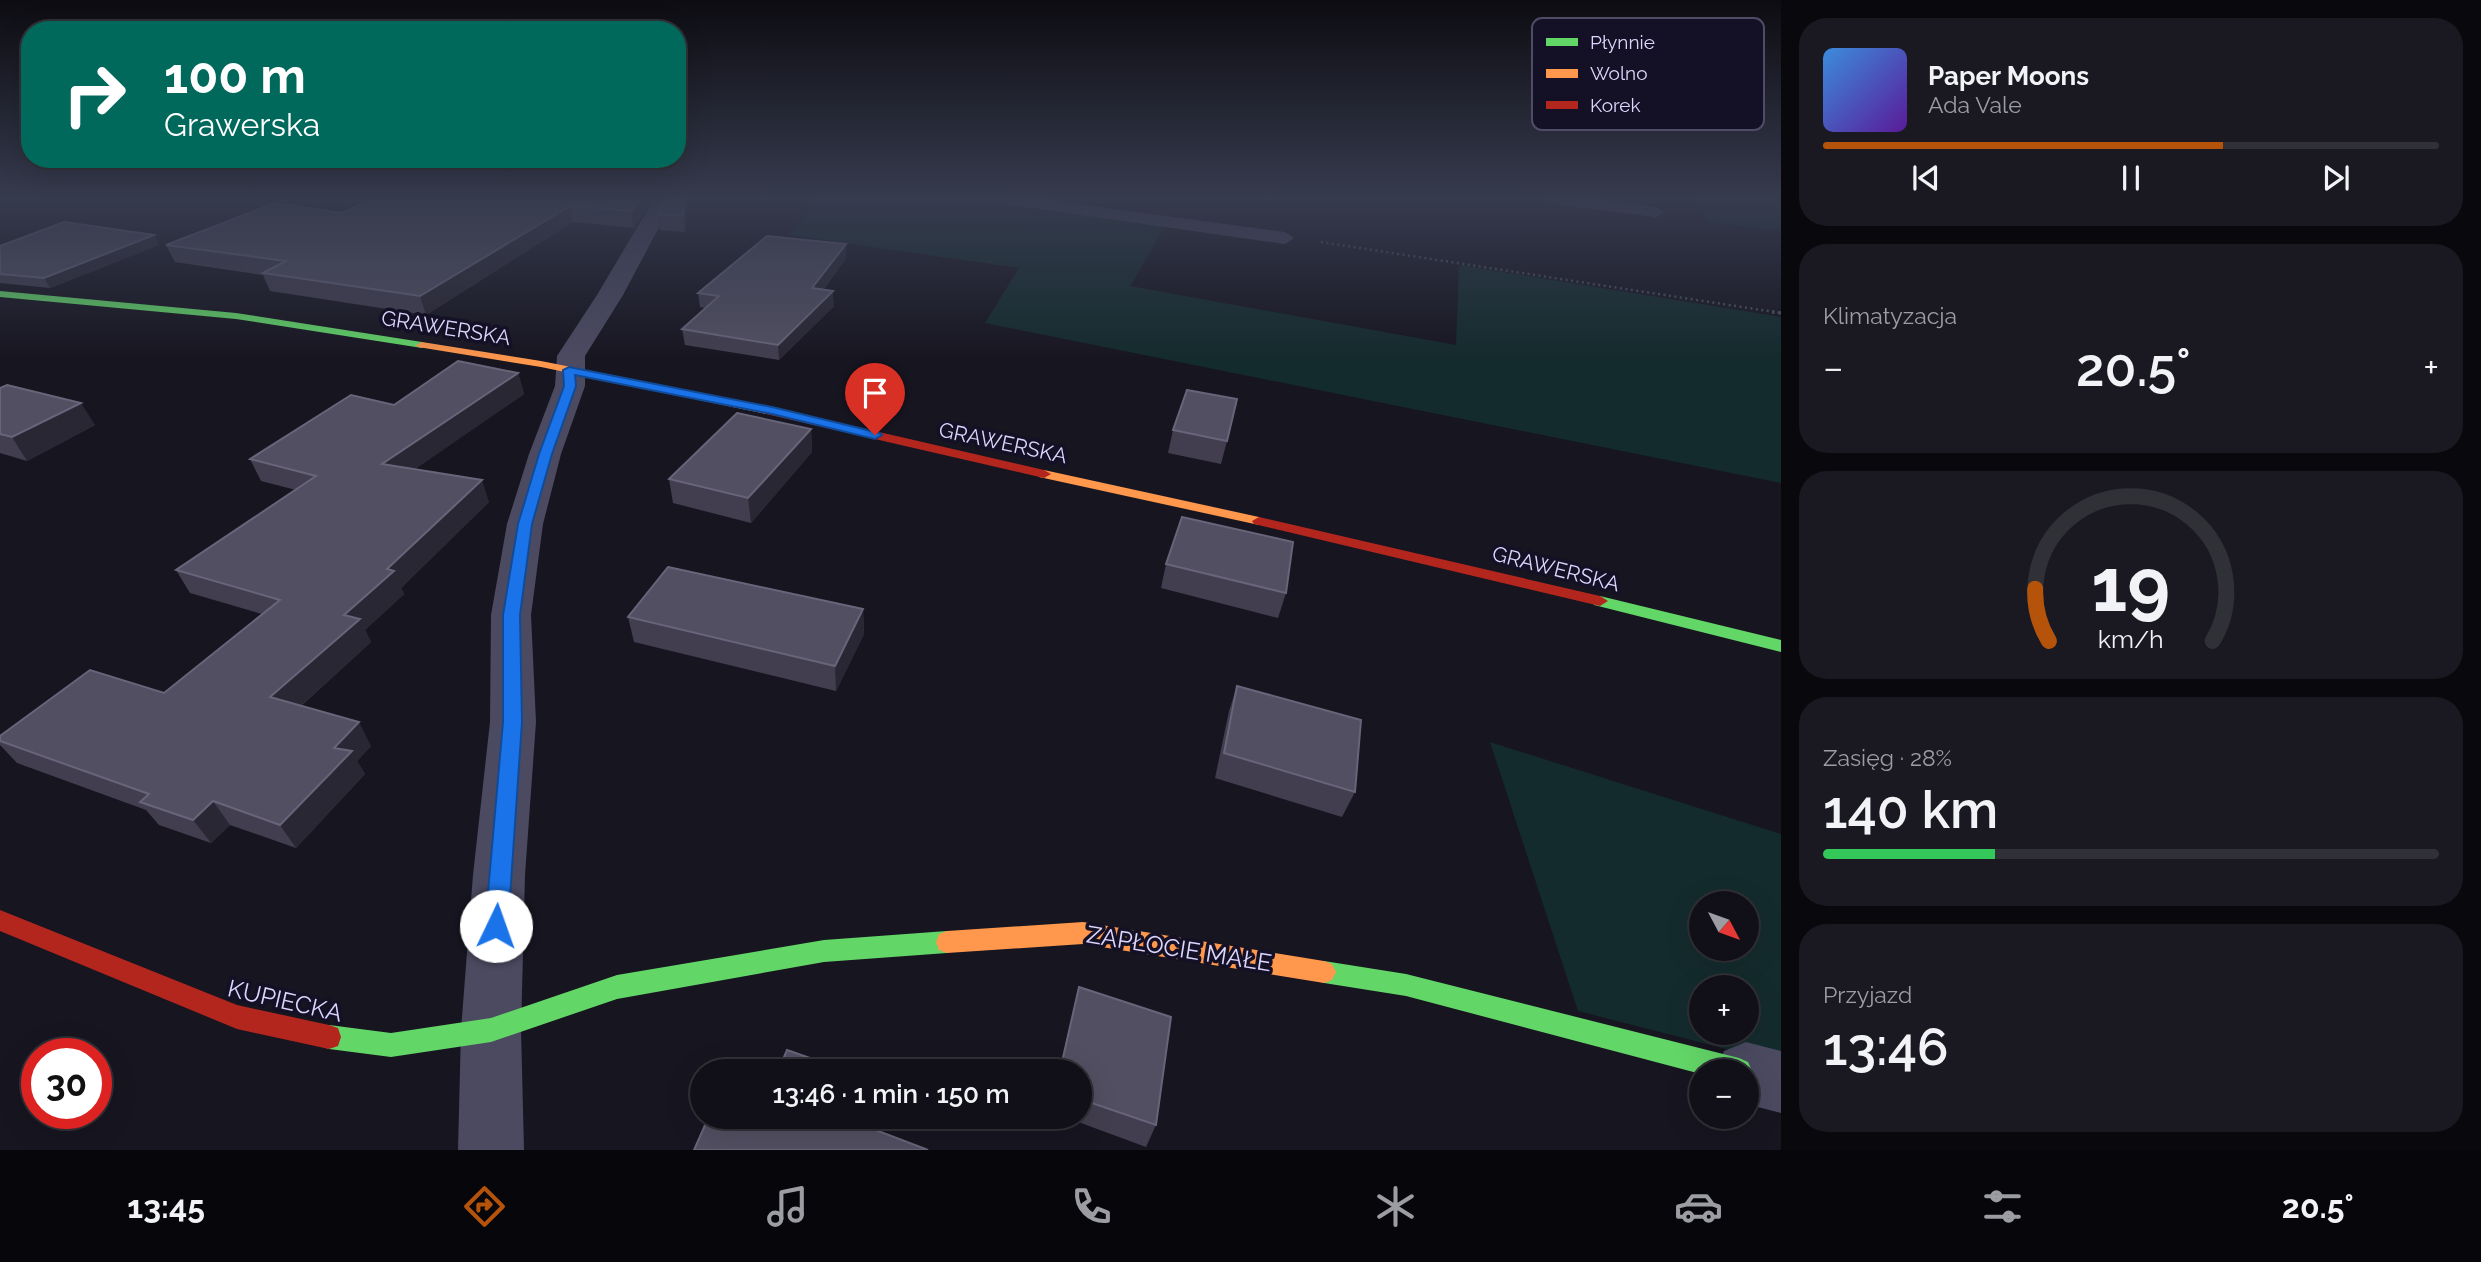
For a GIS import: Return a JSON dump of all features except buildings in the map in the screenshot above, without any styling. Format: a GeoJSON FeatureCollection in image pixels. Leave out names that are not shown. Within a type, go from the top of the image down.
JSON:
{"type":"FeatureCollection","features":[{"type":"Feature","properties":{"kind":"street"},"geometry":{"type":"LineString","coordinates":[[491,1150],[491,1030],[499,875],[513,722],[512,615],[525,524],[545,454],[570,386],[569,370],[577,345],[634,253]]}},
{"type":"Feature","properties":{"kind":"street","name":"GRAWERSKA"},"geometry":{"type":"LineString","coordinates":[[0,294],[275,321],[569,370],[772,411],[926,448],[1408,554],[1781,646]]}},
{"type":"Feature","properties":{"kind":"street","name":"KUPIECKA"},"geometry":{"type":"LineString","coordinates":[[0,920],[237,1017],[322,1036],[391,1045],[491,1030]]}},
{"type":"Feature","properties":{"kind":"street","name":"ZAPŁOCIE MAŁE"},"geometry":{"type":"LineString","coordinates":[[491,1030],[617,987],[824,951],[1083,933],[1406,985],[1693,1059]]}},
{"type":"Feature","properties":{"kind":"street"},"geometry":{"type":"LineString","coordinates":[[1759,1076],[1781,1082]]}},
{"type":"Feature","properties":{"kind":"path"},"geometry":{"type":"LineString","coordinates":[[1398,253],[1781,313]]}},
{"type":"Feature","properties":{"kind":"green space"},"geometry":{"type":"Polygon","coordinates":[[[912,253],[1150,253],[1130,286],[1456,345],[1459,265],[1781,317],[1781,483],[985,323],[1019,268],[912,253]]]}},
{"type":"Feature","properties":{"kind":"green space"},"geometry":{"type":"Polygon","coordinates":[[[1490,742],[1781,834],[1781,1063],[1711,1045],[1759,1045],[1759,975],[1689,975],[1689,1039],[1578,1011],[1490,742]]]}},
{"type":"Feature","properties":{"kind":"traffic: fast"},"geometry":{"type":"LineString","coordinates":[[0,294],[236,316],[422,345]]}},
{"type":"Feature","properties":{"kind":"traffic: fast"},"geometry":{"type":"LineString","coordinates":[[1600,601],[1781,646]]}},
{"type":"Feature","properties":{"kind":"traffic: fast"},"geometry":{"type":"LineString","coordinates":[[329,1037],[391,1045],[491,1030],[617,987],[824,951],[947,942]]}},
{"type":"Feature","properties":{"kind":"traffic: fast"},"geometry":{"type":"LineString","coordinates":[[1324,972],[1406,985],[1693,1059]]}},
{"type":"Feature","properties":{"kind":"traffic: slow"},"geometry":{"type":"LineString","coordinates":[[422,345],[541,364],[766,410]]}},
{"type":"Feature","properties":{"kind":"traffic: slow"},"geometry":{"type":"LineString","coordinates":[[1044,474],[1259,521]]}},
{"type":"Feature","properties":{"kind":"traffic: slow"},"geometry":{"type":"LineString","coordinates":[[947,942],[1083,933],[1324,972]]}},
{"type":"Feature","properties":{"kind":"traffic: jam"},"geometry":{"type":"LineString","coordinates":[[766,410],[1044,474]]}},
{"type":"Feature","properties":{"kind":"traffic: jam"},"geometry":{"type":"LineString","coordinates":[[1259,521],[1600,601]]}},
{"type":"Feature","properties":{"kind":"traffic: jam"},"geometry":{"type":"LineString","coordinates":[[0,920],[237,1017],[329,1037]]}},
{"type":"Feature","properties":{"kind":"route"},"geometry":{"type":"LineString","coordinates":[[496,926],[513,722],[512,615],[525,524],[545,454],[570,386],[569,370],[875,435]]}}]}
